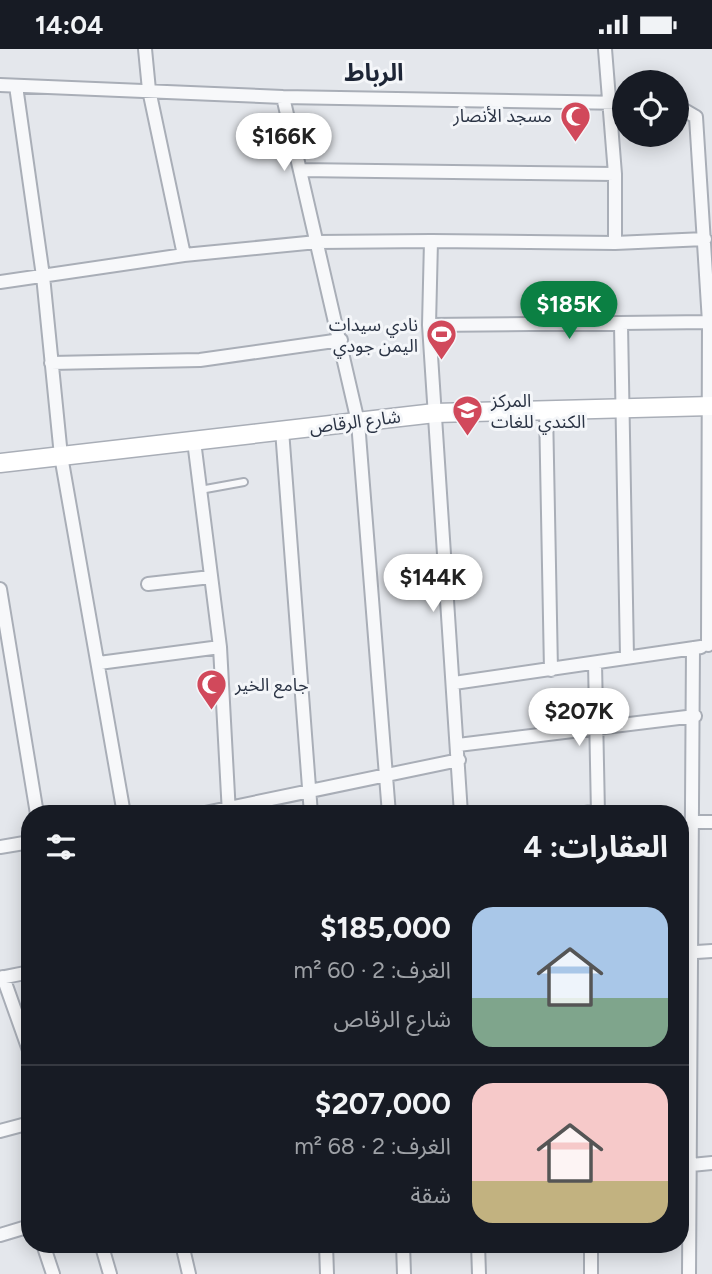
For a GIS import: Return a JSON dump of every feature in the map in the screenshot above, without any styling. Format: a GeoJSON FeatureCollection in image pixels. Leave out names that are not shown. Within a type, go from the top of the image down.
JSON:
{"type":"FeatureCollection","features":[{"type":"Feature","properties":{"kind":"street"},"geometry":{"type":"LineString","coordinates":[[145,49],[149,90],[184,255]]}},
{"type":"Feature","properties":{"kind":"street"},"geometry":{"type":"LineString","coordinates":[[605,49],[607,102],[615,174],[615,243]]}},
{"type":"Feature","properties":{"kind":"street"},"geometry":{"type":"LineString","coordinates":[[0,85],[283,97],[612,102]]}},
{"type":"Feature","properties":{"kind":"street"},"geometry":{"type":"LineString","coordinates":[[16,86],[43,276],[61,456],[123,805]]}},
{"type":"Feature","properties":{"kind":"street"},"geometry":{"type":"LineString","coordinates":[[283,97],[358,422],[390,805]]}},
{"type":"Feature","properties":{"kind":"street"},"geometry":{"type":"LineString","coordinates":[[454,683],[710,645],[709,322],[696,117],[689,113]]}},
{"type":"Feature","properties":{"kind":"street"},"geometry":{"type":"LineString","coordinates":[[300,170],[615,174]]}},
{"type":"Feature","properties":{"kind":"street"},"geometry":{"type":"LineString","coordinates":[[0,282],[184,255],[317,242],[615,243],[705,239]]}},
{"type":"Feature","properties":{"kind":"street"},"geometry":{"type":"LineString","coordinates":[[431,241],[429,325],[461,805]]}},
{"type":"Feature","properties":{"kind":"street"},"geometry":{"type":"LineString","coordinates":[[429,325],[709,322]]}},
{"type":"Feature","properties":{"kind":"street"},"geometry":{"type":"LineString","coordinates":[[621,325],[627,657]]}},
{"type":"Feature","properties":{"kind":"street"},"geometry":{"type":"LineString","coordinates":[[51,363],[200,360],[341,340]]}},
{"type":"Feature","properties":{"kind":"street","name":"شارع الرقاص"},"geometry":{"type":"LineString","coordinates":[[0,463],[435,413],[711,406]]}},
{"type":"Feature","properties":{"kind":"street"},"geometry":{"type":"LineString","coordinates":[[546,409],[551,670]]}},
{"type":"Feature","properties":{"kind":"street"},"geometry":{"type":"LineString","coordinates":[[282,431],[311,805]]}},
{"type":"Feature","properties":{"kind":"street"},"geometry":{"type":"LineString","coordinates":[[194,441],[220,647],[228,805]]}},
{"type":"Feature","properties":{"kind":"street"},"geometry":{"type":"LineString","coordinates":[[148,584],[211,577]]}},
{"type":"Feature","properties":{"kind":"street"},"geometry":{"type":"LineString","coordinates":[[0,589],[36,805]]}},
{"type":"Feature","properties":{"kind":"street"},"geometry":{"type":"LineString","coordinates":[[99,663],[220,647]]}},
{"type":"Feature","properties":{"kind":"street"},"geometry":{"type":"LineString","coordinates":[[689,903],[694,822],[693,649]]}},
{"type":"Feature","properties":{"kind":"street"},"geometry":{"type":"LineString","coordinates":[[595,663],[598,805]]}},
{"type":"Feature","properties":{"kind":"street"},"geometry":{"type":"LineString","coordinates":[[458,745],[695,716]]}},
{"type":"Feature","properties":{"kind":"street"},"geometry":{"type":"LineString","coordinates":[[256,805],[459,760]]}},
{"type":"Feature","properties":{"kind":"street"},"geometry":{"type":"LineString","coordinates":[[694,822],[712,821]]}},
{"type":"Feature","properties":{"kind":"street"},"geometry":{"type":"LineString","coordinates":[[0,847],[21,844]]}},
{"type":"Feature","properties":{"kind":"street"},"geometry":{"type":"LineString","coordinates":[[689,952],[712,951]]}},
{"type":"Feature","properties":{"kind":"street"},"geometry":{"type":"LineString","coordinates":[[21,974],[1,978],[21,1030]]}},
{"type":"Feature","properties":{"kind":"street"},"geometry":{"type":"LineString","coordinates":[[0,1132],[21,1126]]}},
{"type":"Feature","properties":{"kind":"street"},"geometry":{"type":"LineString","coordinates":[[689,1166],[712,1163]]}},
{"type":"Feature","properties":{"kind":"street"},"geometry":{"type":"LineString","coordinates":[[0,1235],[21,1229]]}},
{"type":"Feature","properties":{"kind":"street"},"geometry":{"type":"LineString","coordinates":[[47,1253],[54,1274]]}},
{"type":"Feature","properties":{"kind":"street"},"geometry":{"type":"LineString","coordinates":[[104,1253],[110,1274]]}},
{"type":"Feature","properties":{"kind":"street"},"geometry":{"type":"LineString","coordinates":[[184,1253],[189,1274]]}},
{"type":"Feature","properties":{"kind":"street"},"geometry":{"type":"LineString","coordinates":[[326,1253],[327,1274]]}},
{"type":"Feature","properties":{"kind":"street"},"geometry":{"type":"LineString","coordinates":[[403,1253],[404,1274]]}},
{"type":"Feature","properties":{"kind":"street"},"geometry":{"type":"LineString","coordinates":[[479,1253],[480,1274]]}},
{"type":"Feature","properties":{"kind":"street"},"geometry":{"type":"LineString","coordinates":[[591,1253],[591,1274]]}},
{"type":"Feature","properties":{"kind":"street"},"geometry":{"type":"LineString","coordinates":[[688,1253],[689,1274]]}},
{"type":"Feature","properties":{"kind":"lane"},"geometry":{"type":"LineString","coordinates":[[200,491],[243,482]]}},
{"type":"Feature","properties":{"kind":"place","name":"مسجد الأنصار"},"geometry":{"type":"Point","coordinates":[575,143]}},
{"type":"Feature","properties":{"kind":"place","name":"نادي سيدات اليمن جودي"},"geometry":{"type":"Point","coordinates":[441,362]}},
{"type":"Feature","properties":{"kind":"place","name":"المركز الكندي للغات"},"geometry":{"type":"Point","coordinates":[468,438]}},
{"type":"Feature","properties":{"kind":"place","name":"جامع الخير"},"geometry":{"type":"Point","coordinates":[212,712]}},
{"type":"Feature","properties":{"kind":"district","name":"الرباط"},"geometry":{"type":"Point","coordinates":[374,73]}}]}
